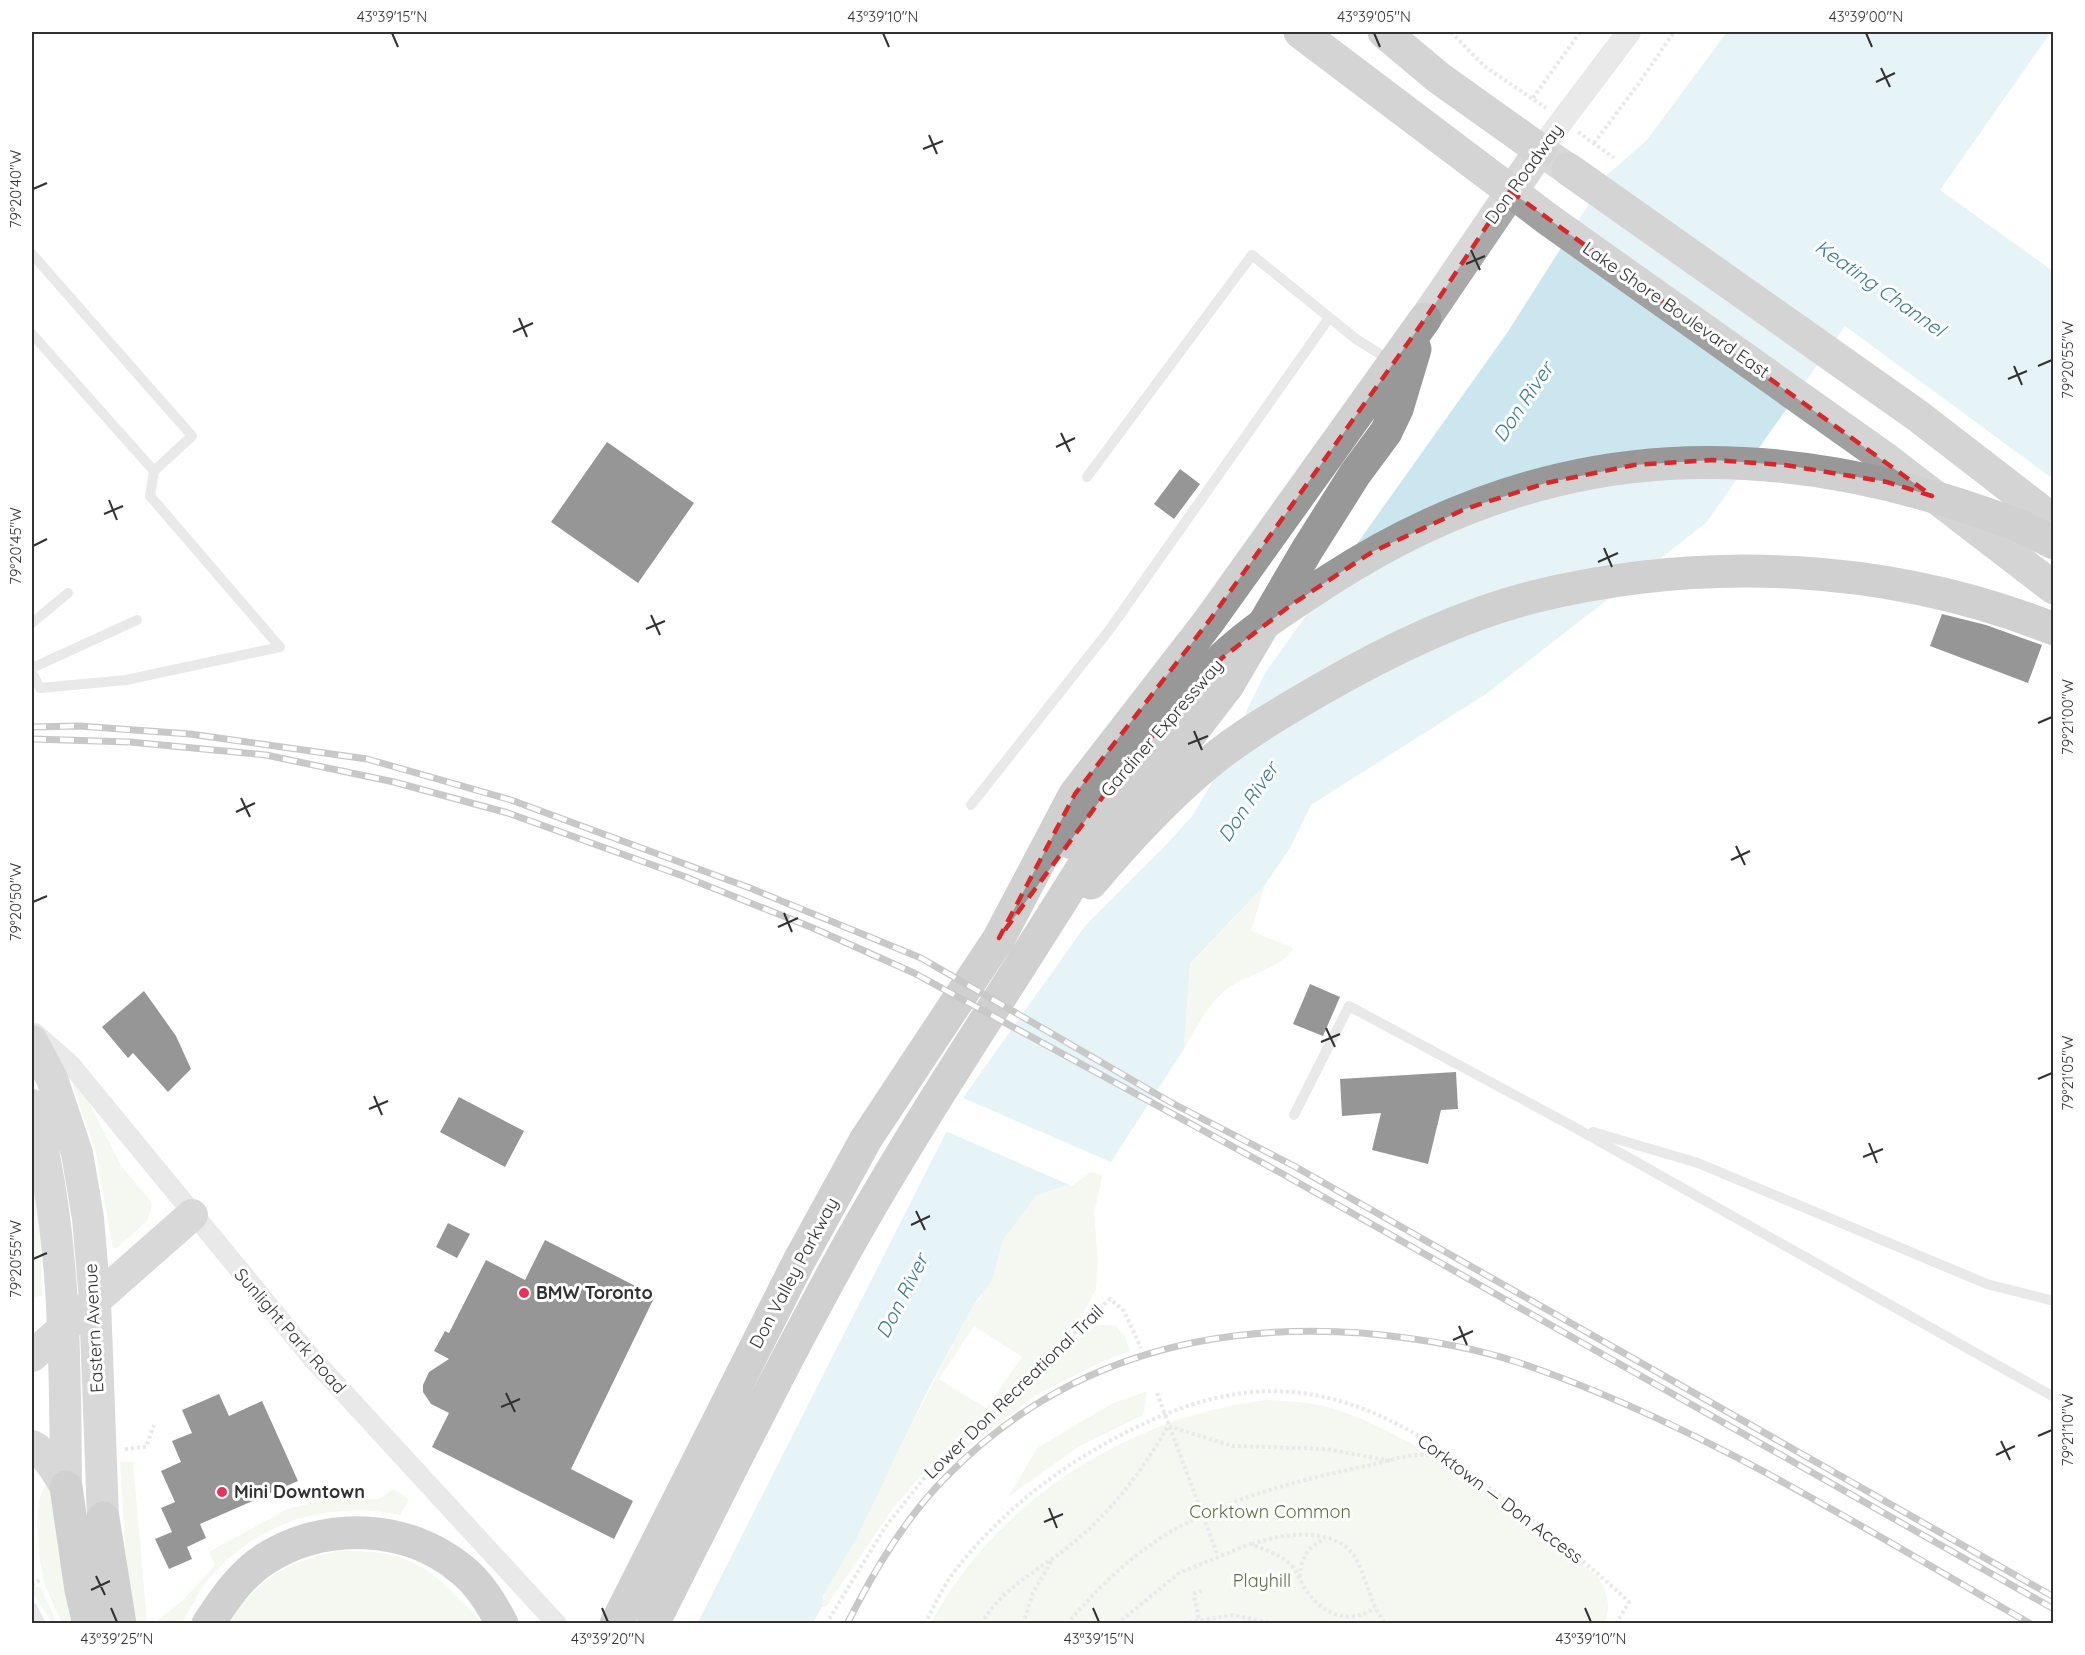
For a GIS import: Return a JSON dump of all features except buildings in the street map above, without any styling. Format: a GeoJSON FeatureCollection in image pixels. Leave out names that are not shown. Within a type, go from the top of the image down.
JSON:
{"type":"FeatureCollection","features":[{"type":"Feature","properties":{"kind":"highway","name":"Lake Shore Boulevard East"},"geometry":{"type":"LineString","coordinates":[[1300,32],[1549,220],[1886,459],[2054,588]]}},
{"type":"Feature","properties":{"kind":"highway"},"geometry":{"type":"LineString","coordinates":[[1384,32],[1439,78],[1540,150]]}},
{"type":"Feature","properties":{"kind":"highway"},"geometry":{"type":"LineString","coordinates":[[1568,169],[1918,416],[2054,521]]}},
{"type":"Feature","properties":{"kind":"highway"},"geometry":{"type":"LineString","coordinates":[[999,938],[1075,794],[1209,621],[1425,319]]}},
{"type":"Feature","properties":{"kind":"highway"},"geometry":{"type":"LineString","coordinates":[[1022,965],[1103,834],[1133,797],[1185,741],[1228,685],[1306,550],[1355,474],[1386,432],[1396,409],[1425,319]]}},
{"type":"Feature","properties":{"kind":"highway","name":"Gardiner Expressway"},"geometry":{"type":"LineString","coordinates":[[999,938],[1124,768],[1222,658],[1290,605],[1372,552],[1465,509],[1546,483],[1634,465],[1713,460],[1823,470],[1887,482],[1974,508],[2020,526],[2054,543]]}},
{"type":"Feature","properties":{"kind":"highway"},"geometry":{"type":"LineString","coordinates":[[1022,965],[1094,879],[1177,792],[1208,764],[1271,718],[1415,639],[1532,597],[1645,576],[1696,571],[1802,573],[1872,579],[2005,611],[2054,629]]}},
{"type":"Feature","properties":{"kind":"highway","name":"Don Valley Parkway"},"geometry":{"type":"LineString","coordinates":[[616,1623],[799,1261],[866,1139],[999,938]]}},
{"type":"Feature","properties":{"kind":"highway","name":"Don Valley Parkway"},"geometry":{"type":"LineString","coordinates":[[653,1623],[766,1398],[849,1245],[1022,965]]}},
{"type":"Feature","properties":{"kind":"highway","name":"Eastern Avenue"},"geometry":{"type":"LineString","coordinates":[[66,1487],[81,1590],[89,1623]]}},
{"type":"Feature","properties":{"kind":"highway","name":"Eastern Avenue"},"geometry":{"type":"LineString","coordinates":[[103,1518],[120,1623]]}},
{"type":"Feature","properties":{"kind":"highway"},"geometry":{"type":"LineString","coordinates":[[208,1623],[233,1586],[265,1559],[303,1541],[346,1532],[387,1534],[432,1550],[462,1569],[490,1602],[502,1623]]}},
{"type":"Feature","properties":{"kind":"main road","name":"Don Roadway"},"geometry":{"type":"LineString","coordinates":[[1425,319],[1540,150]]}},
{"type":"Feature","properties":{"kind":"main road"},"geometry":{"type":"LineString","coordinates":[[1540,150],[1568,169]]}},
{"type":"Feature","properties":{"kind":"main road","name":"Eastern Avenue"},"geometry":{"type":"LineString","coordinates":[[32,1041],[52,1079],[77,1153],[88,1218],[95,1301],[103,1518]]}},
{"type":"Feature","properties":{"kind":"main road","name":"Eastern Avenue"},"geometry":{"type":"LineString","coordinates":[[32,1105],[42,1144],[57,1237],[66,1487]]}},
{"type":"Feature","properties":{"kind":"main road"},"geometry":{"type":"LineString","coordinates":[[32,1356],[192,1215]]}},
{"type":"Feature","properties":{"kind":"main road"},"geometry":{"type":"LineString","coordinates":[[32,1446],[38,1448],[50,1462],[66,1487]]}},
{"type":"Feature","properties":{"kind":"street","name":"Don Roadway"},"geometry":{"type":"LineString","coordinates":[[1540,150],[1629,32]]}},
{"type":"Feature","properties":{"kind":"street","name":"Sunlight Park Road"},"geometry":{"type":"LineString","coordinates":[[32,1031],[69,1062],[192,1215],[311,1357],[557,1623]]}},
{"type":"Feature","properties":{"kind":"lane"},"geometry":{"type":"LineString","coordinates":[[32,254],[192,436],[154,471],[150,496],[280,647],[126,680],[36,689],[32,673]]}},
{"type":"Feature","properties":{"kind":"lane"},"geometry":{"type":"LineString","coordinates":[[1087,477],[1252,255],[1356,339],[1394,362]]}},
{"type":"Feature","properties":{"kind":"lane"},"geometry":{"type":"LineString","coordinates":[[971,805],[1110,629],[1329,318]]}},
{"type":"Feature","properties":{"kind":"lane"},"geometry":{"type":"LineString","coordinates":[[32,334],[154,471]]}},
{"type":"Feature","properties":{"kind":"lane"},"geometry":{"type":"LineString","coordinates":[[32,623],[68,593]]}},
{"type":"Feature","properties":{"kind":"lane"},"geometry":{"type":"LineString","coordinates":[[32,668],[137,620]]}},
{"type":"Feature","properties":{"kind":"lane"},"geometry":{"type":"LineString","coordinates":[[1294,1114],[1349,1006],[1574,1126],[2054,1396]]}},
{"type":"Feature","properties":{"kind":"lane"},"geometry":{"type":"LineString","coordinates":[[1574,1126],[1698,1163],[1987,1284],[2054,1301]]}},
{"type":"Feature","properties":{"kind":"lane"},"geometry":{"type":"LineString","coordinates":[[32,1607],[41,1623]]}},
{"type":"Feature","properties":{"kind":"path"},"geometry":{"type":"LineString","coordinates":[[1451,32],[1484,66],[1533,98],[1580,32]]}},
{"type":"Feature","properties":{"kind":"path"},"geometry":{"type":"LineString","coordinates":[[1614,158],[1594,143],[1638,86],[1674,32]]}},
{"type":"Feature","properties":{"kind":"path","name":"Lower Don Recreational Trail"},"geometry":{"type":"LineString","coordinates":[[826,1623],[886,1526],[925,1477],[1110,1299],[1124,1311],[1141,1348]]}},
{"type":"Feature","properties":{"kind":"path","name":"Corktown — Don Access"},"geometry":{"type":"LineString","coordinates":[[925,1623],[952,1575],[1025,1497],[1079,1458],[1127,1432],[1164,1416],[1221,1396],[1258,1390],[1316,1394],[1372,1413],[1430,1443],[1571,1551],[1629,1602],[1616,1623]]}},
{"type":"Feature","properties":{"kind":"path"},"geometry":{"type":"LineString","coordinates":[[1157,1393],[1218,1556]]}},
{"type":"Feature","properties":{"kind":"path"},"geometry":{"type":"LineString","coordinates":[[116,1450],[146,1447],[154,1425]]}},
{"type":"Feature","properties":{"kind":"path"},"geometry":{"type":"LineString","coordinates":[[1168,1426],[1233,1446],[1327,1449],[1390,1461]]}},
{"type":"Feature","properties":{"kind":"path"},"geometry":{"type":"LineString","coordinates":[[981,1623],[1000,1596],[1093,1526],[1120,1497],[1168,1426]]}},
{"type":"Feature","properties":{"kind":"path"},"geometry":{"type":"LineString","coordinates":[[1067,1623],[1104,1584],[1145,1550],[1183,1524],[1202,1516],[1310,1478],[1390,1461],[1426,1455],[1459,1466]]}},
{"type":"Feature","properties":{"kind":"path"},"geometry":{"type":"LineString","coordinates":[[1117,1623],[1179,1573],[1269,1538],[1305,1534],[1327,1538],[1344,1546],[1355,1556],[1375,1608],[1386,1623]]}},
{"type":"Feature","properties":{"kind":"path"},"geometry":{"type":"LineString","coordinates":[[1300,1578],[1300,1567],[1309,1548],[1327,1538]]}},
{"type":"Feature","properties":{"kind":"path"},"geometry":{"type":"LineString","coordinates":[[1250,1544],[1279,1555],[1292,1566],[1312,1598],[1336,1614],[1359,1617],[1375,1608]]}},
{"type":"Feature","properties":{"kind":"path"},"geometry":{"type":"LineString","coordinates":[[1023,1623],[1033,1593],[1054,1557]]}},
{"type":"Feature","properties":{"kind":"path"},"geometry":{"type":"LineString","coordinates":[[32,1586],[41,1579]]}},
{"type":"Feature","properties":{"kind":"path"},"geometry":{"type":"LineString","coordinates":[[1199,1618],[1194,1597],[1195,1593],[1205,1590]]}},
{"type":"Feature","properties":{"kind":"path"},"geometry":{"type":"LineString","coordinates":[[1178,1623],[1199,1618],[1233,1615],[1276,1623]]}},
{"type":"Feature","properties":{"kind":"highlighted area"},"geometry":{"type":"Polygon","coordinates":[[[1510,191],[1932,496],[1887,482],[1785,465],[1713,460],[1634,465],[1546,483],[1465,509],[1372,552],[1291,605],[1222,658],[1124,768],[999,938],[1075,794],[1209,621],[1425,319],[1510,191]]]}},
{"type":"Feature","properties":{"kind":"green space"},"geometry":{"type":"Polygon","coordinates":[[[1265,885],[1251,931],[1293,948],[1280,962],[1235,984],[1220,995],[1203,1017],[1184,1049],[1190,965],[1265,885]]]}},
{"type":"Feature","properties":{"kind":"green space"},"geometry":{"type":"Polygon","coordinates":[[[75,1083],[90,1105],[122,1167],[152,1203],[148,1220],[117,1248],[113,1248],[96,1153],[73,1086],[75,1083]]]}},
{"type":"Feature","properties":{"kind":"green space"},"geometry":{"type":"Polygon","coordinates":[[[1089,1168],[1103,1173],[1094,1213],[1098,1261],[1096,1289],[1079,1322],[935,1459],[894,1507],[826,1607],[822,1607],[831,1579],[858,1534],[973,1306],[981,1297],[1003,1240],[1037,1195],[1069,1185],[1089,1168]],[[974,1326],[939,1379],[986,1408],[1022,1357],[974,1326]]]}},
{"type":"Feature","properties":{"kind":"green space"},"geometry":{"type":"Polygon","coordinates":[[[33,1179],[40,1225],[42,1296],[32,1297],[33,1179]]]}},
{"type":"Feature","properties":{"kind":"green space"},"geometry":{"type":"Polygon","coordinates":[[[1098,1325],[1115,1325],[1125,1336],[1130,1351],[1095,1365],[1036,1395],[953,1459],[971,1439],[1088,1330],[1098,1325]]]}},
{"type":"Feature","properties":{"kind":"green space"},"geometry":{"type":"Polygon","coordinates":[[[1147,1391],[1143,1415],[1078,1447],[1008,1497],[1037,1448],[1111,1404],[1147,1391]]]}},
{"type":"Feature","properties":{"kind":"green space","name":"Corktown Common"},"geometry":{"type":"Polygon","coordinates":[[[1266,1400],[1294,1401],[1338,1410],[1407,1441],[1441,1461],[1507,1506],[1598,1577],[1604,1588],[1608,1605],[1604,1623],[931,1623],[959,1579],[992,1539],[1030,1503],[1072,1472],[1117,1446],[1165,1425],[1215,1409],[1266,1400]]]}},
{"type":"Feature","properties":{"kind":"green space"},"geometry":{"type":"Polygon","coordinates":[[[120,1462],[133,1462],[147,1623],[137,1623],[126,1566],[120,1462]]]}},
{"type":"Feature","properties":{"kind":"green space"},"geometry":{"type":"Polygon","coordinates":[[[47,1484],[51,1485],[73,1623],[62,1623],[45,1585],[43,1575],[38,1517],[42,1492],[47,1484]]]}},
{"type":"Feature","properties":{"kind":"green space"},"geometry":{"type":"Polygon","coordinates":[[[393,1489],[409,1499],[400,1515],[374,1511],[324,1513],[276,1528],[233,1555],[209,1578],[182,1623],[155,1623],[183,1600],[215,1565],[209,1552],[287,1509],[343,1496],[356,1499],[379,1499],[393,1489]]]}},
{"type":"Feature","properties":{"kind":"green space"},"geometry":{"type":"Polygon","coordinates":[[[339,1551],[374,1552],[404,1558],[417,1564],[443,1583],[481,1623],[224,1624],[250,1595],[274,1575],[302,1561],[339,1551]]]}},
{"type":"Feature","properties":{"kind":"green space"},"geometry":{"type":"Polygon","coordinates":[[[34,1586],[41,1588],[57,1623],[52,1623],[32,1591],[34,1586]]]}},
{"type":"Feature","properties":{"kind":"water"},"geometry":{"type":"Polygon","coordinates":[[[1727,32],[2051,32],[1940,190],[2053,271],[2053,479],[1845,326],[1706,523],[1486,694],[1311,805],[1290,848],[1265,885],[1190,964],[1184,1049],[1109,1165],[1089,1168],[1069,1185],[1037,1195],[1003,1240],[992,1280],[973,1306],[927,1392],[857,1537],[823,1596],[822,1607],[813,1623],[697,1624],[965,1095],[1085,926],[1192,816],[1232,749],[1265,673],[1507,333],[1608,174],[1646,141],[1727,32]]]}},
{"type":"Feature","properties":{"kind":"pier"},"geometry":{"type":"Polygon","coordinates":[[[961,1097],[1113,1163],[1105,1176],[1090,1172],[1072,1186],[943,1130],[961,1097]]]}},
{"type":"Feature","properties":{"kind":"railway"},"geometry":{"type":"LineString","coordinates":[[32,727],[79,726],[190,734],[367,759],[511,800],[750,888],[921,958],[1170,1102],[1294,1166],[2054,1597]]}},
{"type":"Feature","properties":{"kind":"railway"},"geometry":{"type":"LineString","coordinates":[[32,739],[130,742],[266,755],[394,782],[508,813],[683,876],[813,928],[914,973],[1281,1173],[2054,1609]]}},
{"type":"Feature","properties":{"kind":"railway"},"geometry":{"type":"LineString","coordinates":[[847,1624],[891,1546],[917,1509],[947,1476],[991,1436],[1037,1404],[1086,1377],[1138,1357],[1191,1343],[1246,1335],[1303,1331],[1382,1335],[1463,1348],[1523,1364],[1590,1389],[1656,1418],[1783,1482],[2031,1624]]}},
{"type":"Feature","properties":{"kind":"place","name":"BMW Toronto"},"geometry":{"type":"Point","coordinates":[524,1293]}},
{"type":"Feature","properties":{"kind":"place","name":"Mini Downtown"},"geometry":{"type":"Point","coordinates":[222,1492]}},
{"type":"Feature","properties":{"kind":"water label","name":"Keating Channel"},"geometry":{"type":"Point","coordinates":[1880,288]}},
{"type":"Feature","properties":{"kind":"water label","name":"Don River"},"geometry":{"type":"Point","coordinates":[1523,402]}},
{"type":"Feature","properties":{"kind":"water label","name":"Don River"},"geometry":{"type":"Point","coordinates":[1248,802]}},
{"type":"Feature","properties":{"kind":"water label","name":"Don River"},"geometry":{"type":"Point","coordinates":[902,1296]}},
{"type":"Feature","properties":{"kind":"park label","name":"Playhill"},"geometry":{"type":"Point","coordinates":[1262,1581]}}]}
